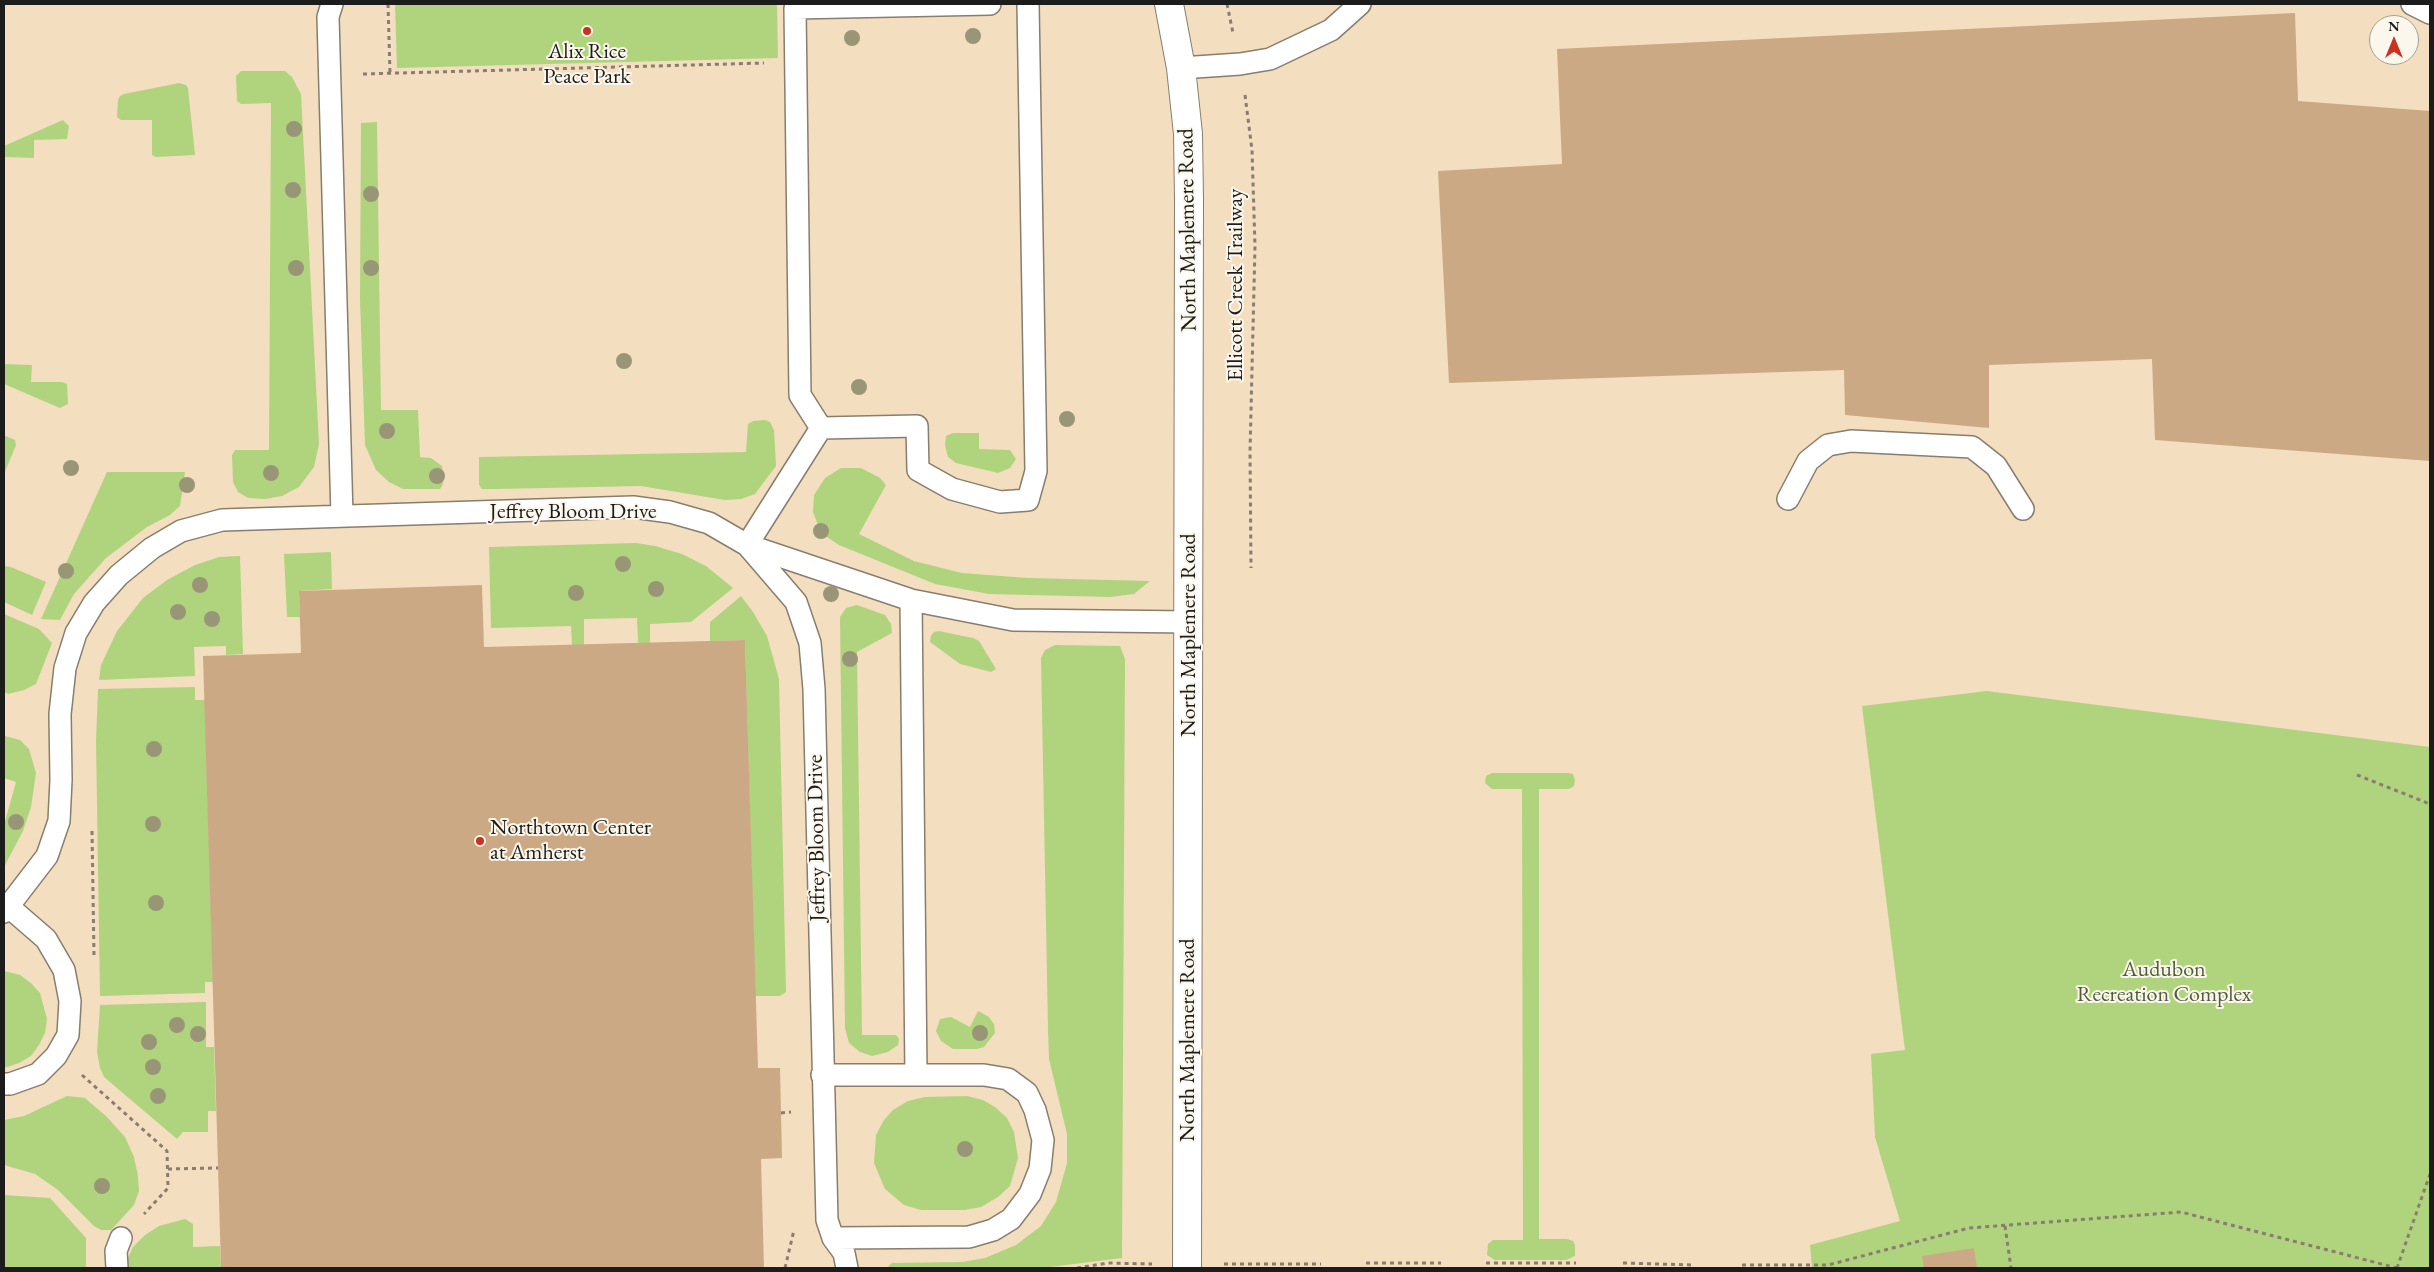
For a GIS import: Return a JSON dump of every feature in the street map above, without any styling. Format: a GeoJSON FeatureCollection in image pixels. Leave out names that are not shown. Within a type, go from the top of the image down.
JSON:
{"type":"FeatureCollection","features":[{"type":"Feature","properties":{"kind":"street","name":"North Maplemere Road"},"geometry":{"type":"LineString","coordinates":[[1169,4],[1181,68],[1188,134],[1189,199],[1190,622],[1187,1268]]}},
{"type":"Feature","properties":{"kind":"lane"},"geometry":{"type":"LineString","coordinates":[[821,428],[800,395],[795,8],[990,4]]}},
{"type":"Feature","properties":{"kind":"lane"},"geometry":{"type":"LineString","coordinates":[[821,428],[917,426],[918,470],[952,489],[962,492],[1000,502],[1028,500],[1036,470],[1028,4]]}},
{"type":"Feature","properties":{"kind":"lane"},"geometry":{"type":"LineString","coordinates":[[1181,68],[1240,64],[1270,59],[1330,30],[1360,4]]}},
{"type":"Feature","properties":{"kind":"lane"},"geometry":{"type":"LineString","coordinates":[[2412,4],[2430,13]]}},
{"type":"Feature","properties":{"kind":"lane"},"geometry":{"type":"LineString","coordinates":[[328,8],[342,516]]}},
{"type":"Feature","properties":{"kind":"lane"},"geometry":{"type":"LineString","coordinates":[[821,428],[747,545],[911,600],[1013,620],[1190,622]]}},
{"type":"Feature","properties":{"kind":"lane"},"geometry":{"type":"LineString","coordinates":[[1788,498],[1808,461],[1828,445],[1860,442],[1972,448],[1996,466],[2023,509]]}},
{"type":"Feature","properties":{"kind":"lane","name":"Jeffrey Bloom Drive"},"geometry":{"type":"LineString","coordinates":[[6,909],[47,856],[59,821],[61,780],[60,714],[65,668],[76,634],[94,603],[119,575],[152,548],[182,531],[222,520],[633,507],[670,512],[708,523],[747,545],[796,602],[810,642],[814,689],[827,1220],[833,1238],[844,1253],[847,1268]]}},
{"type":"Feature","properties":{"kind":"lane"},"geometry":{"type":"LineString","coordinates":[[911,600],[916,1075]]}},
{"type":"Feature","properties":{"kind":"lane"},"geometry":{"type":"LineString","coordinates":[[4,1084],[10,1084],[38,1074],[56,1056],[68,1035],[70,1001],[64,970],[46,939],[6,909]]}},
{"type":"Feature","properties":{"kind":"lane"},"geometry":{"type":"LineString","coordinates":[[822,1075],[984,1075],[1008,1079],[1027,1093],[1035,1110],[1043,1140],[1040,1169],[1030,1194],[1011,1219],[993,1230],[969,1238],[833,1238]]}},
{"type":"Feature","properties":{"kind":"lane"},"geometry":{"type":"LineString","coordinates":[[117,1268],[116,1252],[122,1238]]}},
{"type":"Feature","properties":{"kind":"path"},"geometry":{"type":"LineString","coordinates":[[388,4],[390,74]]}},
{"type":"Feature","properties":{"kind":"path","name":"Ellicott Creek Trailway"},"geometry":{"type":"LineString","coordinates":[[1227,4],[1240,64],[1252,150],[1255,246],[1250,452],[1252,568]]}},
{"type":"Feature","properties":{"kind":"path"},"geometry":{"type":"LineString","coordinates":[[360,74],[768,63]]}},
{"type":"Feature","properties":{"kind":"path"},"geometry":{"type":"LineString","coordinates":[[2357,775],[2430,804]]}},
{"type":"Feature","properties":{"kind":"path"},"geometry":{"type":"LineString","coordinates":[[92,821],[94,961]]}},
{"type":"Feature","properties":{"kind":"path"},"geometry":{"type":"LineString","coordinates":[[83,1066],[80,1073],[167,1151],[168,1188],[122,1238]]}},
{"type":"Feature","properties":{"kind":"path"},"geometry":{"type":"LineString","coordinates":[[792,1102],[792,1122]]}},
{"type":"Feature","properties":{"kind":"path"},"geometry":{"type":"LineString","coordinates":[[781,1113],[792,1112]]}},
{"type":"Feature","properties":{"kind":"path"},"geometry":{"type":"LineString","coordinates":[[168,1169],[218,1168]]}},
{"type":"Feature","properties":{"kind":"path"},"geometry":{"type":"LineString","coordinates":[[1742,1265],[1828,1265],[1969,1228],[2181,1212],[2397,1268],[2430,1174]]}},
{"type":"Feature","properties":{"kind":"path"},"geometry":{"type":"LineString","coordinates":[[785,1268],[794,1230],[794,1220]]}},
{"type":"Feature","properties":{"kind":"path"},"geometry":{"type":"LineString","coordinates":[[2005,1226],[2011,1268]]}},
{"type":"Feature","properties":{"kind":"path"},"geometry":{"type":"LineString","coordinates":[[1077,1268],[1108,1263],[1158,1264]]}},
{"type":"Feature","properties":{"kind":"path"},"geometry":{"type":"LineString","coordinates":[[1366,1263],[1441,1263]]}},
{"type":"Feature","properties":{"kind":"path"},"geometry":{"type":"LineString","coordinates":[[1486,1263],[1576,1263]]}},
{"type":"Feature","properties":{"kind":"path"},"geometry":{"type":"LineString","coordinates":[[1623,1263],[1693,1265]]}},
{"type":"Feature","properties":{"kind":"path"},"geometry":{"type":"LineString","coordinates":[[1216,1264],[1321,1264]]}},
{"type":"Feature","properties":{"kind":"green space","name":"Alix Rice Peace Park"},"geometry":{"type":"Polygon","coordinates":[[[395,4],[777,4],[778,58],[397,68],[395,4]]]}},
{"type":"Feature","properties":{"kind":"green space"},"geometry":{"type":"Polygon","coordinates":[[[241,71],[285,71],[292,77],[301,94],[319,444],[314,467],[299,487],[282,496],[265,499],[248,498],[238,492],[233,482],[232,455],[235,450],[269,450],[271,103],[241,104],[237,101],[236,76],[241,71]]]}},
{"type":"Feature","properties":{"kind":"green space"},"geometry":{"type":"Polygon","coordinates":[[[179,83],[186,85],[188,88],[195,155],[156,157],[152,155],[152,120],[121,120],[117,117],[118,100],[124,94],[179,83]]]}},
{"type":"Feature","properties":{"kind":"green space"},"geometry":{"type":"Polygon","coordinates":[[[63,120],[69,126],[67,139],[34,140],[34,158],[4,157],[4,146],[63,120]]]}},
{"type":"Feature","properties":{"kind":"green space"},"geometry":{"type":"Polygon","coordinates":[[[377,122],[381,410],[418,410],[420,457],[431,458],[442,466],[443,484],[440,489],[403,489],[389,482],[376,470],[365,445],[360,299],[361,123],[377,122]]]}},
{"type":"Feature","properties":{"kind":"green space"},"geometry":{"type":"Polygon","coordinates":[[[4,364],[32,365],[31,382],[62,382],[67,384],[68,404],[60,408],[4,384],[4,364]]]}},
{"type":"Feature","properties":{"kind":"green space"},"geometry":{"type":"Polygon","coordinates":[[[765,420],[770,422],[774,430],[776,466],[755,494],[741,499],[725,500],[641,486],[482,489],[479,485],[479,457],[746,452],[748,424],[753,421],[765,420]]]}},
{"type":"Feature","properties":{"kind":"green space"},"geometry":{"type":"Polygon","coordinates":[[[953,433],[979,433],[979,449],[1010,450],[1016,459],[1010,468],[998,473],[956,463],[948,457],[945,445],[946,436],[953,433]]]}},
{"type":"Feature","properties":{"kind":"green space"},"geometry":{"type":"Polygon","coordinates":[[[4,437],[15,440],[16,445],[4,474],[4,437]]]}},
{"type":"Feature","properties":{"kind":"green space"},"geometry":{"type":"Polygon","coordinates":[[[841,468],[861,468],[880,478],[886,485],[859,534],[914,561],[962,573],[1028,578],[1150,581],[1134,594],[1110,597],[989,594],[935,584],[839,545],[821,533],[813,512],[814,495],[825,478],[841,468]]]}},
{"type":"Feature","properties":{"kind":"green space"},"geometry":{"type":"Polygon","coordinates":[[[107,472],[185,472],[180,506],[170,515],[147,527],[106,558],[74,594],[60,620],[41,619],[107,472]]]}},
{"type":"Feature","properties":{"kind":"green space"},"geometry":{"type":"Polygon","coordinates":[[[636,543],[655,546],[682,554],[706,566],[733,588],[691,622],[650,624],[650,643],[638,643],[637,618],[584,619],[584,645],[572,645],[571,626],[491,628],[489,547],[636,543]]]}},
{"type":"Feature","properties":{"kind":"green space"},"geometry":{"type":"Polygon","coordinates":[[[331,552],[332,589],[299,591],[300,617],[287,617],[284,554],[331,552]]]}},
{"type":"Feature","properties":{"kind":"green space"},"geometry":{"type":"Polygon","coordinates":[[[240,556],[243,654],[226,655],[226,646],[194,647],[195,676],[99,680],[101,665],[117,631],[143,598],[167,580],[195,565],[219,557],[240,556]]]}},
{"type":"Feature","properties":{"kind":"green space"},"geometry":{"type":"Polygon","coordinates":[[[4,566],[11,567],[46,582],[32,615],[4,602],[4,566]]]}},
{"type":"Feature","properties":{"kind":"green space"},"geometry":{"type":"Polygon","coordinates":[[[741,596],[767,636],[779,679],[786,992],[780,996],[755,996],[745,640],[710,641],[710,622],[741,596]]]}},
{"type":"Feature","properties":{"kind":"green space"},"geometry":{"type":"Polygon","coordinates":[[[857,605],[885,615],[891,624],[892,633],[857,652],[862,1035],[896,1035],[899,1039],[898,1045],[888,1052],[872,1056],[860,1052],[849,1043],[845,1028],[840,617],[846,608],[857,605]]]}},
{"type":"Feature","properties":{"kind":"green space"},"geometry":{"type":"Polygon","coordinates":[[[4,614],[39,629],[52,643],[36,684],[24,690],[8,694],[4,692],[4,614]]]}},
{"type":"Feature","properties":{"kind":"green space"},"geometry":{"type":"Polygon","coordinates":[[[939,631],[979,641],[996,669],[991,672],[960,664],[930,642],[934,632],[939,631]]]}},
{"type":"Feature","properties":{"kind":"green space"},"geometry":{"type":"Polygon","coordinates":[[[1055,645],[1120,646],[1125,659],[1122,1258],[1042,1268],[891,1268],[888,1266],[892,1263],[962,1262],[985,1258],[1016,1245],[1041,1226],[1056,1202],[1067,1163],[1067,1134],[1049,1059],[1048,1029],[1041,658],[1045,650],[1055,645]]]}},
{"type":"Feature","properties":{"kind":"green space"},"geometry":{"type":"Polygon","coordinates":[[[195,687],[195,700],[205,700],[213,982],[205,982],[205,993],[100,996],[96,741],[98,689],[195,687]]]}},
{"type":"Feature","properties":{"kind":"green space","name":"Audubon Recreation Complex"},"geometry":{"type":"Polygon","coordinates":[[[1987,691],[2430,747],[2430,1268],[1812,1268],[1810,1245],[1900,1221],[1875,1137],[1871,1054],[1905,1050],[1862,706],[1987,691]]]}},
{"type":"Feature","properties":{"kind":"green space"},"geometry":{"type":"Polygon","coordinates":[[[5,736],[20,740],[29,749],[36,773],[31,807],[23,831],[4,867],[4,825],[16,782],[4,778],[5,736]]]}},
{"type":"Feature","properties":{"kind":"green space"},"geometry":{"type":"Polygon","coordinates":[[[1492,773],[1568,773],[1573,774],[1575,780],[1574,786],[1569,789],[1539,789],[1539,1239],[1567,1239],[1573,1241],[1575,1256],[1566,1260],[1495,1260],[1487,1255],[1488,1244],[1493,1240],[1523,1240],[1522,789],[1492,789],[1485,783],[1486,776],[1492,773]]]}},
{"type":"Feature","properties":{"kind":"green space"},"geometry":{"type":"Polygon","coordinates":[[[4,971],[20,975],[40,993],[47,1019],[45,1033],[31,1056],[19,1063],[4,1068],[4,971]]]}},
{"type":"Feature","properties":{"kind":"green space"},"geometry":{"type":"Polygon","coordinates":[[[206,1002],[206,1047],[214,1047],[216,1111],[208,1111],[208,1132],[183,1132],[177,1139],[104,1077],[97,1052],[100,1005],[206,1002]]]}},
{"type":"Feature","properties":{"kind":"green space"},"geometry":{"type":"Polygon","coordinates":[[[978,1011],[989,1017],[994,1024],[995,1033],[984,1047],[977,1049],[953,1049],[941,1041],[936,1031],[940,1019],[951,1017],[970,1027],[978,1011]]]}},
{"type":"Feature","properties":{"kind":"green space"},"geometry":{"type":"Polygon","coordinates":[[[67,1096],[85,1098],[107,1117],[125,1137],[134,1157],[139,1191],[134,1205],[111,1230],[101,1230],[94,1226],[58,1190],[35,1174],[4,1165],[4,1120],[24,1116],[67,1096]]]}},
{"type":"Feature","properties":{"kind":"green space"},"geometry":{"type":"Polygon","coordinates":[[[967,1096],[983,1100],[995,1107],[1007,1118],[1014,1132],[1018,1158],[1010,1186],[998,1197],[981,1207],[965,1210],[921,1210],[904,1205],[885,1189],[874,1163],[876,1135],[884,1120],[893,1110],[908,1101],[925,1097],[967,1096]]]}},
{"type":"Feature","properties":{"kind":"green space"},"geometry":{"type":"Polygon","coordinates":[[[4,1195],[50,1198],[86,1238],[86,1268],[4,1268],[4,1195]]]}},
{"type":"Feature","properties":{"kind":"green space"},"geometry":{"type":"Polygon","coordinates":[[[185,1219],[193,1224],[193,1247],[220,1246],[221,1268],[128,1268],[128,1258],[133,1247],[145,1235],[159,1226],[185,1219]]]}},
{"type":"Feature","properties":{"kind":"building"},"geometry":{"type":"Polygon","coordinates":[[[2295,13],[2298,101],[2430,111],[2430,461],[2155,440],[2152,359],[1989,365],[1989,428],[1845,415],[1844,370],[1449,383],[1438,171],[1562,164],[1557,49],[2295,13]]]}},
{"type":"Feature","properties":{"kind":"building","name":"Northtown Center at Amherst"},"geometry":{"type":"Polygon","coordinates":[[[482,585],[484,647],[745,640],[758,1068],[780,1068],[782,1158],[761,1159],[764,1268],[221,1268],[203,656],[301,653],[299,591],[482,585]]]}},
{"type":"Feature","properties":{"kind":"building"},"geometry":{"type":"Polygon","coordinates":[[[1974,1248],[1977,1268],[1924,1268],[1922,1256],[1974,1248]]]}},
{"type":"Feature","properties":{"kind":"place","name":"Alix Rice Peace Park"},"geometry":{"type":"Point","coordinates":[587,31]}},
{"type":"Feature","properties":{"kind":"place","name":"Northtown Center at Amherst"},"geometry":{"type":"Point","coordinates":[480,841]}}]}
